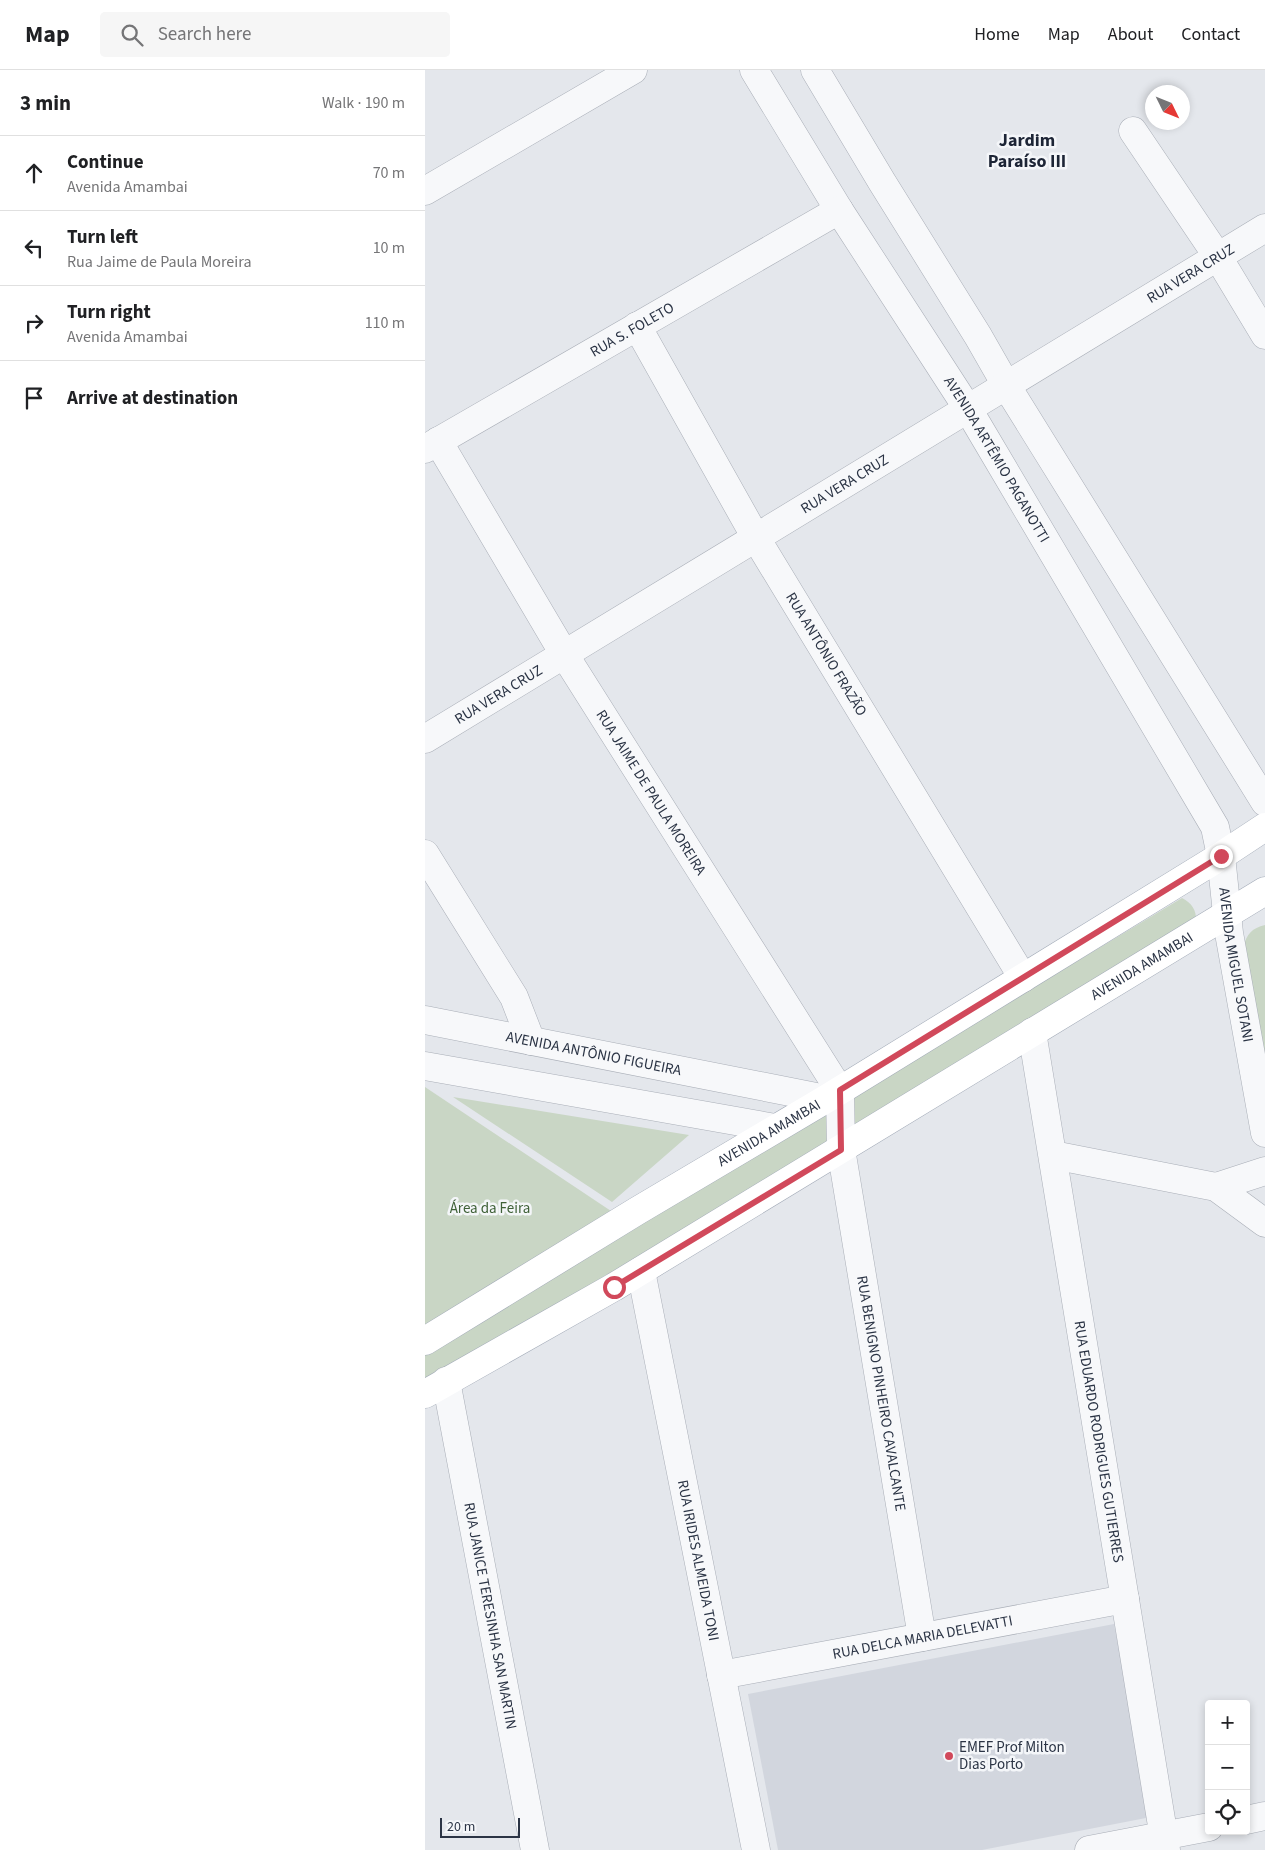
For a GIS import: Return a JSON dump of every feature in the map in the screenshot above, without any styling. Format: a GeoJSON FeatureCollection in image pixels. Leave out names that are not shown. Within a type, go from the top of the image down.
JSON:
{"type":"FeatureCollection","features":[{"type":"Feature","properties":{"kind":"main road","name":"AVENIDA AMAMBAI"},"geometry":{"type":"LineString","coordinates":[[425,1341],[637,1211],[833,1095],[1265,827]]}},
{"type":"Feature","properties":{"kind":"main road","name":"AVENIDA AMAMBAI"},"geometry":{"type":"LineString","coordinates":[[435,1388],[641,1271],[1265,891]]}},
{"type":"Feature","properties":{"kind":"street"},"geometry":{"type":"LineString","coordinates":[[425,191],[633,70]]}},
{"type":"Feature","properties":{"kind":"street","name":"AVENIDA ARTÊMIO PAGANOTTI"},"geometry":{"type":"LineString","coordinates":[[754,70],[839,210],[968,409],[1215,827],[1221,856]]}},
{"type":"Feature","properties":{"kind":"street"},"geometry":{"type":"LineString","coordinates":[[815,70],[881,182],[1265,802]]}},
{"type":"Feature","properties":{"kind":"street"},"geometry":{"type":"LineString","coordinates":[[1133,132],[1217,257],[1265,335]]}},
{"type":"Feature","properties":{"kind":"street","name":"RUA S. FOLETO"},"geometry":{"type":"LineString","coordinates":[[432,445],[839,210]]}},
{"type":"Feature","properties":{"kind":"street","name":"RUA VERA CRUZ"},"geometry":{"type":"LineString","coordinates":[[425,739],[1265,228]]}},
{"type":"Feature","properties":{"kind":"street","name":"RUA ANTÔNIO FRAZÃO"},"geometry":{"type":"LineString","coordinates":[[637,326],[756,538],[1023,978]]}},
{"type":"Feature","properties":{"kind":"street","name":"RUA JAIME DE PAULA MOREIRA"},"geometry":{"type":"LineString","coordinates":[[432,445],[564,654],[833,1095]]}},
{"type":"Feature","properties":{"kind":"street"},"geometry":{"type":"LineString","coordinates":[[425,854],[514,996],[531,1041]]}},
{"type":"Feature","properties":{"kind":"street","name":"AVENIDA MIGUEL SOTANI"},"geometry":{"type":"LineString","coordinates":[[1221,856],[1226,914],[1265,1133]]}},
{"type":"Feature","properties":{"kind":"street","name":"AVENIDA ANTÔNIO FIGUEIRA"},"geometry":{"type":"LineString","coordinates":[[425,1020],[764,1087],[833,1095]]}},
{"type":"Feature","properties":{"kind":"street","name":"RUA EDUARDO RODRIGUES GUTIERRES"},"geometry":{"type":"LineString","coordinates":[[1032,1032],[1165,1843]]}},
{"type":"Feature","properties":{"kind":"street"},"geometry":{"type":"LineString","coordinates":[[425,1066],[775,1128]]}},
{"type":"Feature","properties":{"kind":"street"},"geometry":{"type":"LineString","coordinates":[[748,1124],[764,1087]]}},
{"type":"Feature","properties":{"kind":"street"},"geometry":{"type":"LineString","coordinates":[[833,1095],[841,1150]]}},
{"type":"Feature","properties":{"kind":"street","name":"RUA BENIGNO PINHEIRO CAVALCANTE"},"geometry":{"type":"LineString","coordinates":[[841,1150],[922,1637]]}},
{"type":"Feature","properties":{"kind":"street"},"geometry":{"type":"LineString","coordinates":[[1053,1155],[1217,1186],[1265,1223]]}},
{"type":"Feature","properties":{"kind":"street"},"geometry":{"type":"LineString","coordinates":[[1217,1186],[1265,1171]]}},
{"type":"Feature","properties":{"kind":"street","name":"RUA IRIDES ALMEIDA TONI"},"geometry":{"type":"LineString","coordinates":[[641,1271],[757,1850]]}},
{"type":"Feature","properties":{"kind":"street","name":"RUA JANICE TERESINHA SAN MARTIN"},"geometry":{"type":"LineString","coordinates":[[435,1388],[535,1850]]}},
{"type":"Feature","properties":{"kind":"street","name":"RUA DELCA MARIA DELEVATTI"},"geometry":{"type":"LineString","coordinates":[[721,1675],[1125,1599]]}},
{"type":"Feature","properties":{"kind":"street"},"geometry":{"type":"LineString","coordinates":[[1250,1819],[1265,1816]]}},
{"type":"Feature","properties":{"kind":"street"},"geometry":{"type":"LineString","coordinates":[[1089,1850],[1165,1843],[1205,1828]]}},
{"type":"Feature","properties":{"kind":"shaded area","name":"EMEF Prof Milton Dias Porto"},"geometry":{"type":"Polygon","coordinates":[[[1114,1624],[1151,1817],[982,1850],[778,1850],[748,1694],[1114,1624]]]}},
{"type":"Feature","properties":{"kind":"green space"},"geometry":{"type":"Polygon","coordinates":[[[1182,898],[1194,908],[1196,924],[425,1383],[425,1354],[1182,898]]]}},
{"type":"Feature","properties":{"kind":"green space"},"geometry":{"type":"Polygon","coordinates":[[[1265,925],[1265,1072],[1243,947],[1251,932],[1265,925]]]}},
{"type":"Feature","properties":{"kind":"green space","name":"Área da Feira"},"geometry":{"type":"Polygon","coordinates":[[[425,1087],[611,1211],[425,1326],[425,1087]]]}},
{"type":"Feature","properties":{"kind":"green space"},"geometry":{"type":"Polygon","coordinates":[[[453,1097],[689,1135],[612,1202],[453,1097]]]}},
{"type":"Feature","properties":{"kind":"place","name":"EMEF Prof Milton Dias Porto"},"geometry":{"type":"Point","coordinates":[949,1756]}},
{"type":"Feature","properties":{"kind":"district","name":"Jardim Paraíso III"},"geometry":{"type":"Point","coordinates":[1027,150]}},
{"type":"Feature","properties":{"kind":"route"},"geometry":{"type":"LineString","coordinates":[[614,1287],[841,1150],[840,1090],[1221,856]]}}]}
